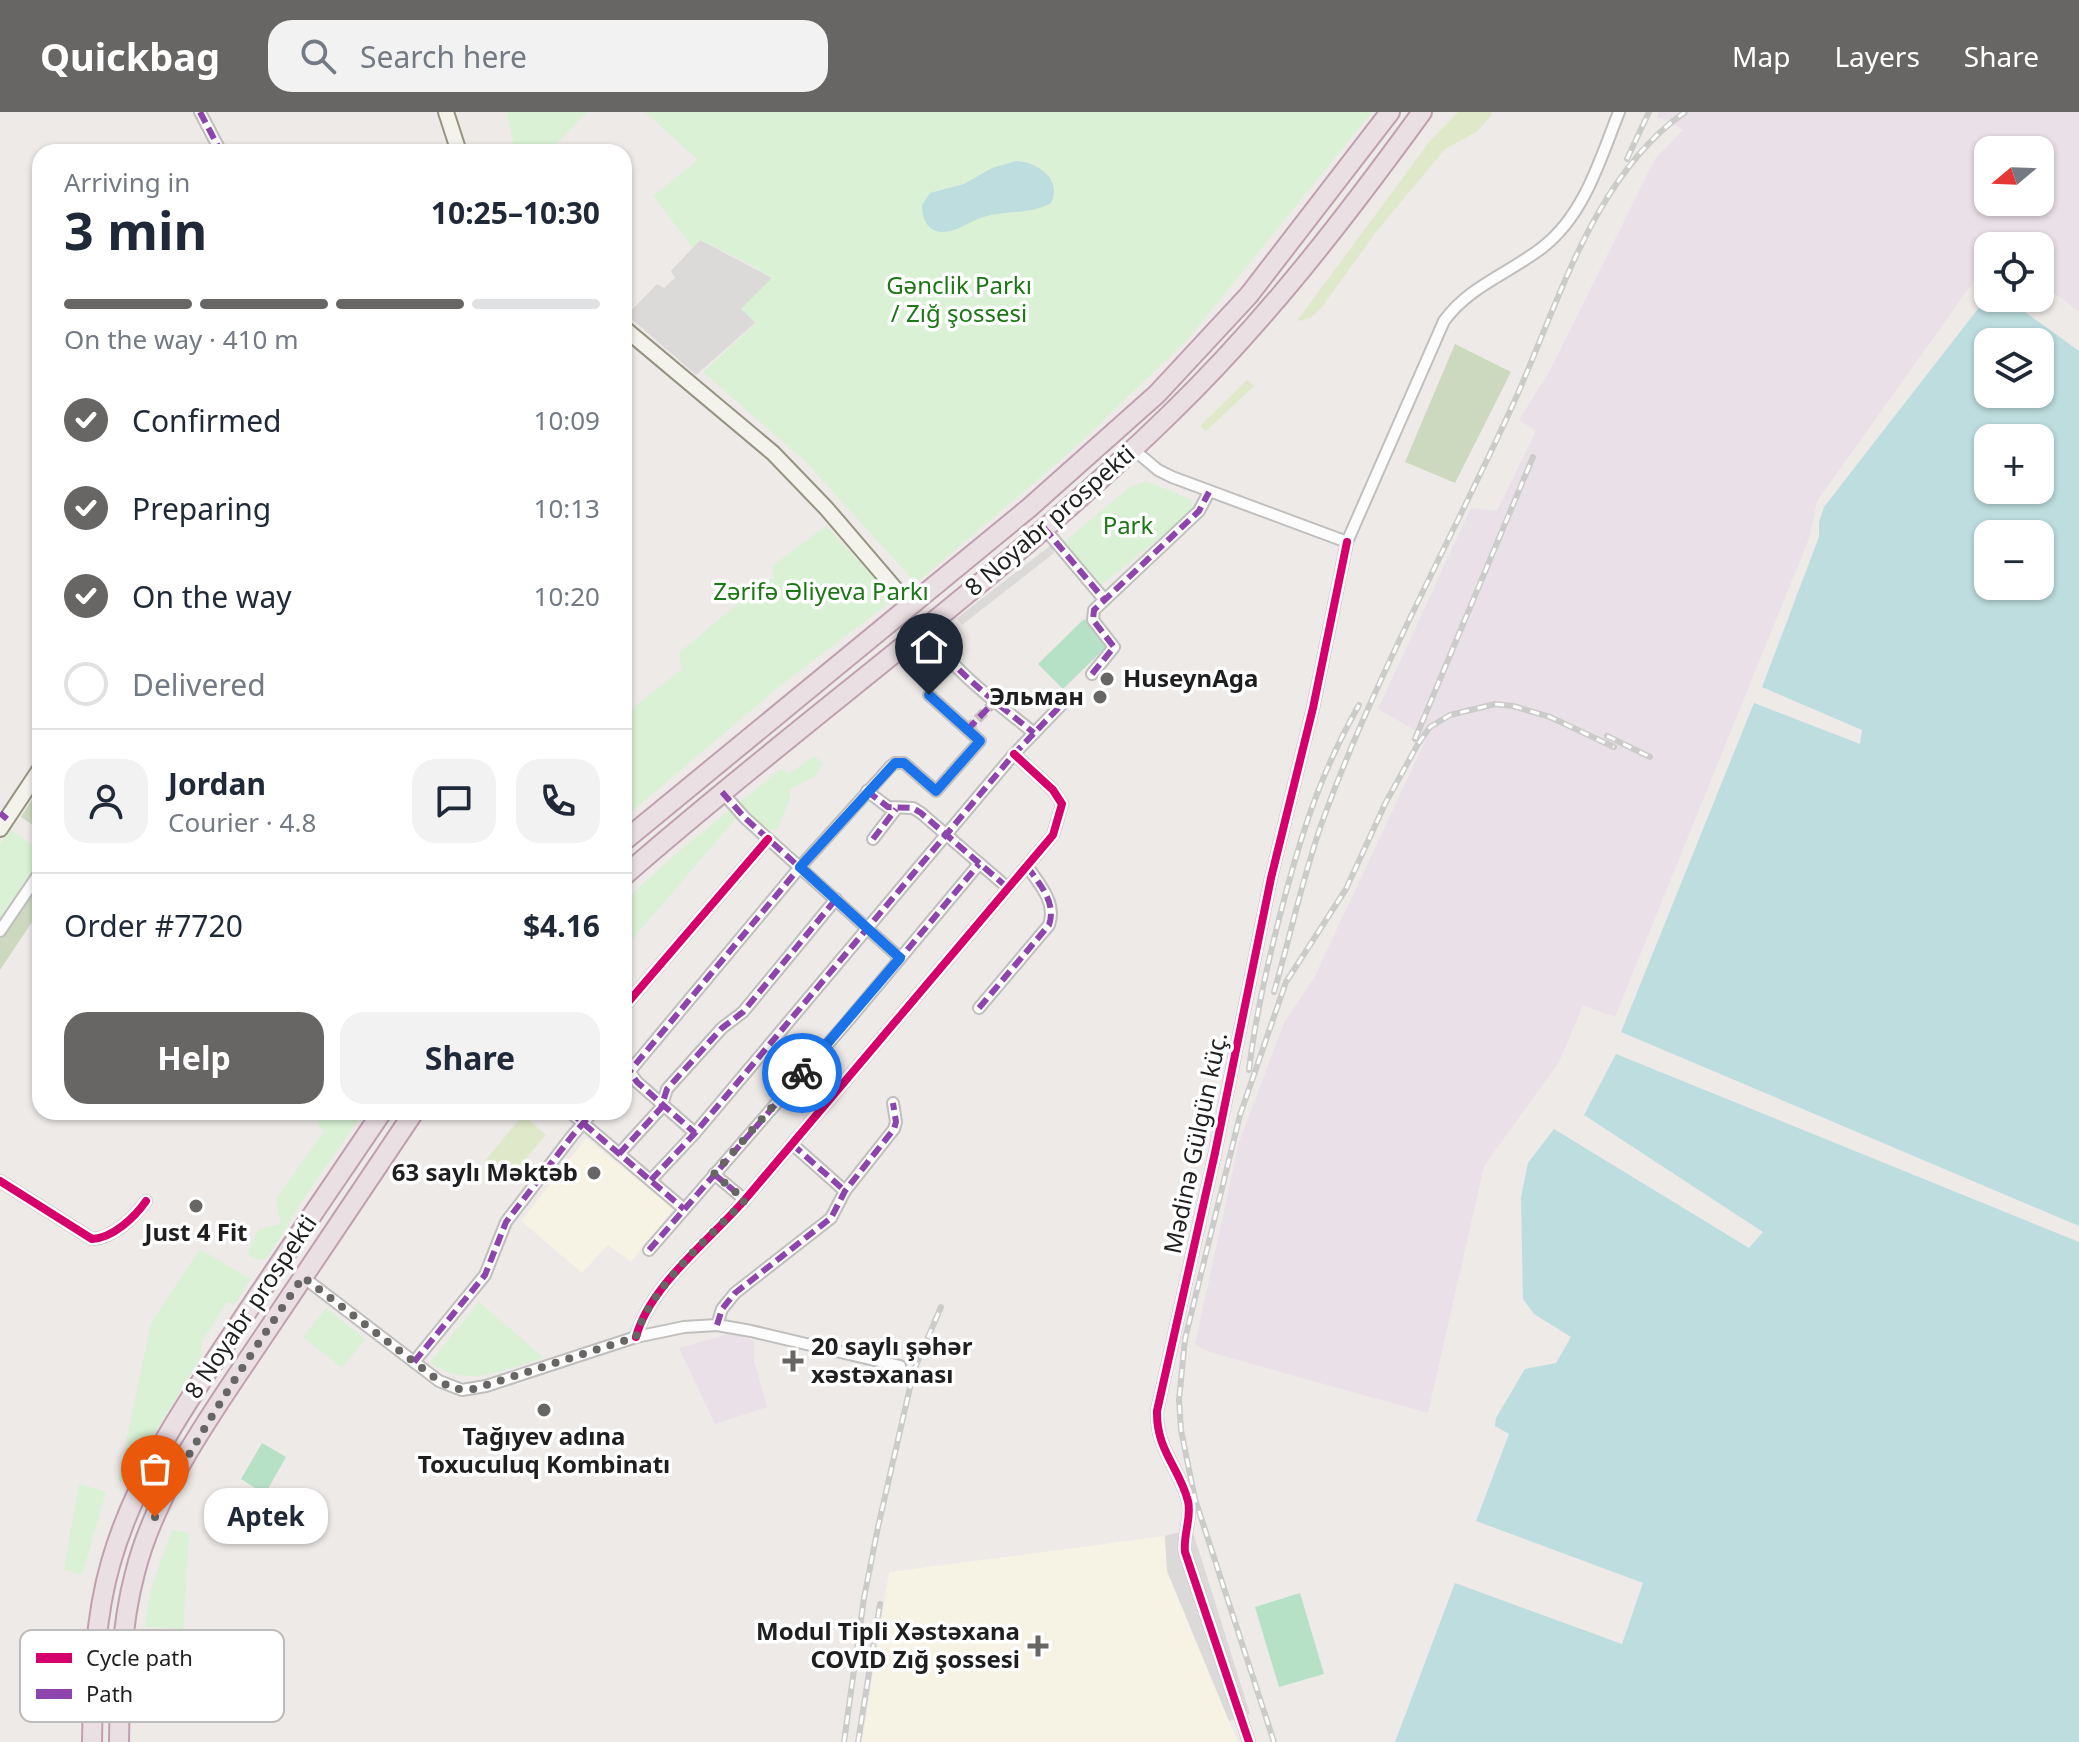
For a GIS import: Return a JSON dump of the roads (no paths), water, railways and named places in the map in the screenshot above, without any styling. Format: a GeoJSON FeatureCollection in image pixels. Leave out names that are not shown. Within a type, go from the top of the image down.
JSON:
{"type":"FeatureCollection","features":[{"type":"Feature","properties":{"kind":"highway","name":"8 Noyabr prospekti"},"geometry":{"type":"LineString","coordinates":[[632,834],[1029,508],[1157,394],[1249,295],[1390,112]]}},
{"type":"Feature","properties":{"kind":"highway","name":"8 Noyabr prospekti"},"geometry":{"type":"LineString","coordinates":[[632,869],[925,628],[1133,449],[1268,312],[1369,185],[1422,112]]}},
{"type":"Feature","properties":{"kind":"highway"},"geometry":{"type":"LineString","coordinates":[[910,606],[925,628]]}},
{"type":"Feature","properties":{"kind":"highway","name":"8 Noyabr prospekti"},"geometry":{"type":"LineString","coordinates":[[98,1630],[110,1563],[133,1502],[162,1443],[377,1120]]}},
{"type":"Feature","properties":{"kind":"highway","name":"8 Noyabr prospekti"},"geometry":{"type":"LineString","coordinates":[[124,1630],[135,1570],[188,1453],[409,1120]]}},
{"type":"Feature","properties":{"kind":"highway","name":"8 Noyabr prospekti"},"geometry":{"type":"LineString","coordinates":[[92,1722],[92,1742]]}},
{"type":"Feature","properties":{"kind":"highway","name":"8 Noyabr prospekti"},"geometry":{"type":"LineString","coordinates":[[119,1742],[120,1722]]}},
{"type":"Feature","properties":{"kind":"main road"},"geometry":{"type":"LineString","coordinates":[[446,112],[456,144]]}},
{"type":"Feature","properties":{"kind":"main road"},"geometry":{"type":"LineString","coordinates":[[632,335],[779,459],[910,606]]}},
{"type":"Feature","properties":{"kind":"main road"},"geometry":{"type":"LineString","coordinates":[[2,820],[32,780]]}},
{"type":"Feature","properties":{"kind":"street"},"geometry":{"type":"LineString","coordinates":[[200,112],[217,144]]}},
{"type":"Feature","properties":{"kind":"street","name":"Mədinə Gülgün küç."},"geometry":{"type":"LineString","coordinates":[[1249,1742],[1185,1552],[1185,1528],[1189,1514],[1187,1500],[1156,1430],[1157,1411],[1225,1108],[1271,878],[1313,708],[1347,542],[1444,321],[1456,304],[1544,246],[1559,232],[1587,190],[1619,112]]}},
{"type":"Feature","properties":{"kind":"street"},"geometry":{"type":"LineString","coordinates":[[1133,449],[1158,470],[1209,492],[1347,542]]}},
{"type":"Feature","properties":{"kind":"street"},"geometry":{"type":"LineString","coordinates":[[1092,674],[1114,647],[1091,615],[1103,598],[1199,511],[1209,492]]}},
{"type":"Feature","properties":{"kind":"street"},"geometry":{"type":"LineString","coordinates":[[1044,528],[1103,598]]}},
{"type":"Feature","properties":{"kind":"street"},"geometry":{"type":"LineString","coordinates":[[925,628],[948,657],[1034,733]]}},
{"type":"Feature","properties":{"kind":"street"},"geometry":{"type":"LineString","coordinates":[[632,1064],[800,867],[891,766],[900,762],[936,791],[980,741],[929,695]]}},
{"type":"Feature","properties":{"kind":"street"},"geometry":{"type":"LineString","coordinates":[[651,1180],[695,1133],[869,929],[1014,754],[1066,700]]}},
{"type":"Feature","properties":{"kind":"street"},"geometry":{"type":"LineString","coordinates":[[636,1337],[641,1318],[655,1297],[745,1200],[1057,829],[1062,804],[1053,790],[1014,754]]}},
{"type":"Feature","properties":{"kind":"street"},"geometry":{"type":"LineString","coordinates":[[867,791],[896,809],[913,808],[1008,888]]}},
{"type":"Feature","properties":{"kind":"street"},"geometry":{"type":"LineString","coordinates":[[722,792],[745,818],[900,958]]}},
{"type":"Feature","properties":{"kind":"street"},"geometry":{"type":"LineString","coordinates":[[873,839],[896,809]]}},
{"type":"Feature","properties":{"kind":"street"},"geometry":{"type":"LineString","coordinates":[[632,998],[768,839]]}},
{"type":"Feature","properties":{"kind":"street"},"geometry":{"type":"LineString","coordinates":[[649,1250],[979,864]]}},
{"type":"Feature","properties":{"kind":"street"},"geometry":{"type":"LineString","coordinates":[[979,1008],[1049,925],[1053,913],[1050,901],[1027,866]]}},
{"type":"Feature","properties":{"kind":"street"},"geometry":{"type":"LineString","coordinates":[[0,931],[32,884]]}},
{"type":"Feature","properties":{"kind":"street"},"geometry":{"type":"LineString","coordinates":[[619,1154],[661,1108],[667,1089],[722,1028],[743,1012],[836,899]]}},
{"type":"Feature","properties":{"kind":"street"},"geometry":{"type":"LineString","coordinates":[[632,1077],[695,1133]]}},
{"type":"Feature","properties":{"kind":"street"},"geometry":{"type":"LineString","coordinates":[[717,1325],[722,1309],[735,1293],[823,1226],[834,1214],[845,1191],[894,1129],[893,1103]]}},
{"type":"Feature","properties":{"kind":"street"},"geometry":{"type":"LineString","coordinates":[[578,1120],[684,1209]]}},
{"type":"Feature","properties":{"kind":"street"},"geometry":{"type":"LineString","coordinates":[[414,1362],[485,1275],[506,1222],[586,1120]]}},
{"type":"Feature","properties":{"kind":"street"},"geometry":{"type":"LineString","coordinates":[[792,1144],[845,1191]]}},
{"type":"Feature","properties":{"kind":"street"},"geometry":{"type":"LineString","coordinates":[[714,1174],[745,1200]]}},
{"type":"Feature","properties":{"kind":"street"},"geometry":{"type":"LineString","coordinates":[[0,1181],[92,1239],[104,1237],[134,1217],[146,1201]]}},
{"type":"Feature","properties":{"kind":"street"},"geometry":{"type":"LineString","coordinates":[[303,1277],[449,1387],[462,1390],[474,1389],[636,1337],[684,1327],[717,1325],[900,1366]]}},
{"type":"Feature","properties":{"kind":"water"},"geometry":{"type":"Polygon","coordinates":[[[1016,161],[1039,168],[1051,179],[1054,194],[1051,203],[1035,209],[983,217],[948,231],[936,231],[927,224],[922,205],[930,193],[964,184],[992,168],[1016,161]]]}},
{"type":"Feature","properties":{"kind":"water"},"geometry":{"type":"Polygon","coordinates":[[[1976,312],[2025,312],[2047,328],[1974,328],[1974,408],[2054,408],[2054,333],[2079,351],[2079,1226],[1621,1032],[1754,703],[1860,744],[1862,730],[1762,687],[1819,537],[1819,522],[1824,507],[1976,312]]]}},
{"type":"Feature","properties":{"kind":"water"},"geometry":{"type":"Polygon","coordinates":[[[1616,1054],[2079,1242],[2079,1742],[1395,1742],[1455,1583],[1622,1644],[1643,1583],[1476,1521],[1509,1434],[1495,1426],[1496,1418],[1525,1369],[1556,1363],[1571,1337],[1534,1314],[1523,1299],[1521,1197],[1528,1163],[1554,1129],[1749,1248],[1763,1232],[1584,1115],[1616,1054]]]}},
{"type":"Feature","properties":{"kind":"tunnel"},"geometry":{"type":"LineString","coordinates":[[967,730],[995,701]]}},
{"type":"Feature","properties":{"kind":"railway"},"geometry":{"type":"LineString","coordinates":[[1627,159],[1649,112]]}},
{"type":"Feature","properties":{"kind":"railway"},"geometry":{"type":"LineString","coordinates":[[1274,992],[1310,860],[1344,765],[1389,663],[1510,411],[1580,249],[1600,209],[1624,173],[1652,140],[1685,112]]}},
{"type":"Feature","properties":{"kind":"railway"},"geometry":{"type":"LineString","coordinates":[[1415,739],[1533,457]]}},
{"type":"Feature","properties":{"kind":"railway"},"geometry":{"type":"LineString","coordinates":[[1274,1742],[1195,1499],[1181,1430],[1179,1400],[1185,1339],[1240,1115],[1286,982],[1346,889],[1386,802],[1430,727],[1450,715],[1495,704],[1550,717],[1614,747]]}},
{"type":"Feature","properties":{"kind":"railway"},"geometry":{"type":"LineString","coordinates":[[1249,1070],[1266,973],[1295,860],[1322,782],[1359,705]]}},
{"type":"Feature","properties":{"kind":"railway"},"geometry":{"type":"LineString","coordinates":[[1607,736],[1650,757]]}},
{"type":"Feature","properties":{"kind":"railway"},"geometry":{"type":"LineString","coordinates":[[844,1742],[864,1598],[878,1527],[914,1370],[941,1307]]}},
{"type":"Feature","properties":{"kind":"railway"},"geometry":{"type":"LineString","coordinates":[[858,1742],[880,1604]]}},
{"type":"Feature","properties":{"kind":"place","name":"HuseynAga"},"geometry":{"type":"Point","coordinates":[1107,679]}},
{"type":"Feature","properties":{"kind":"place","name":"Эльман"},"geometry":{"type":"Point","coordinates":[1100,697]}},
{"type":"Feature","properties":{"kind":"place","name":"63 saylı Məktəb"},"geometry":{"type":"Point","coordinates":[594,1173]}},
{"type":"Feature","properties":{"kind":"place","name":"Just 4 Fit"},"geometry":{"type":"Point","coordinates":[196,1206]}},
{"type":"Feature","properties":{"kind":"place","name":"20 saylı şəhər xəstəxanası"},"geometry":{"type":"Point","coordinates":[793,1361]}},
{"type":"Feature","properties":{"kind":"place","name":"Tağıyev adına Toxuculuq Kombinatı"},"geometry":{"type":"Point","coordinates":[544,1410]}},
{"type":"Feature","properties":{"kind":"place","name":"Aptek"},"geometry":{"type":"Point","coordinates":[155,1517]}},
{"type":"Feature","properties":{"kind":"place","name":"Modul Tipli Xəstəxana COVID Zığ şossesi"},"geometry":{"type":"Point","coordinates":[1038,1646]}},
{"type":"Feature","properties":{"kind":"park label","name":"Gənclik Parkı / Zığ şossesi"},"geometry":{"type":"Point","coordinates":[959,300]}},
{"type":"Feature","properties":{"kind":"park label","name":"Park"},"geometry":{"type":"Point","coordinates":[1128,526]}},
{"type":"Feature","properties":{"kind":"park label","name":"Zərifə Əliyeva Parkı"},"geometry":{"type":"Point","coordinates":[821,592]}}]}
